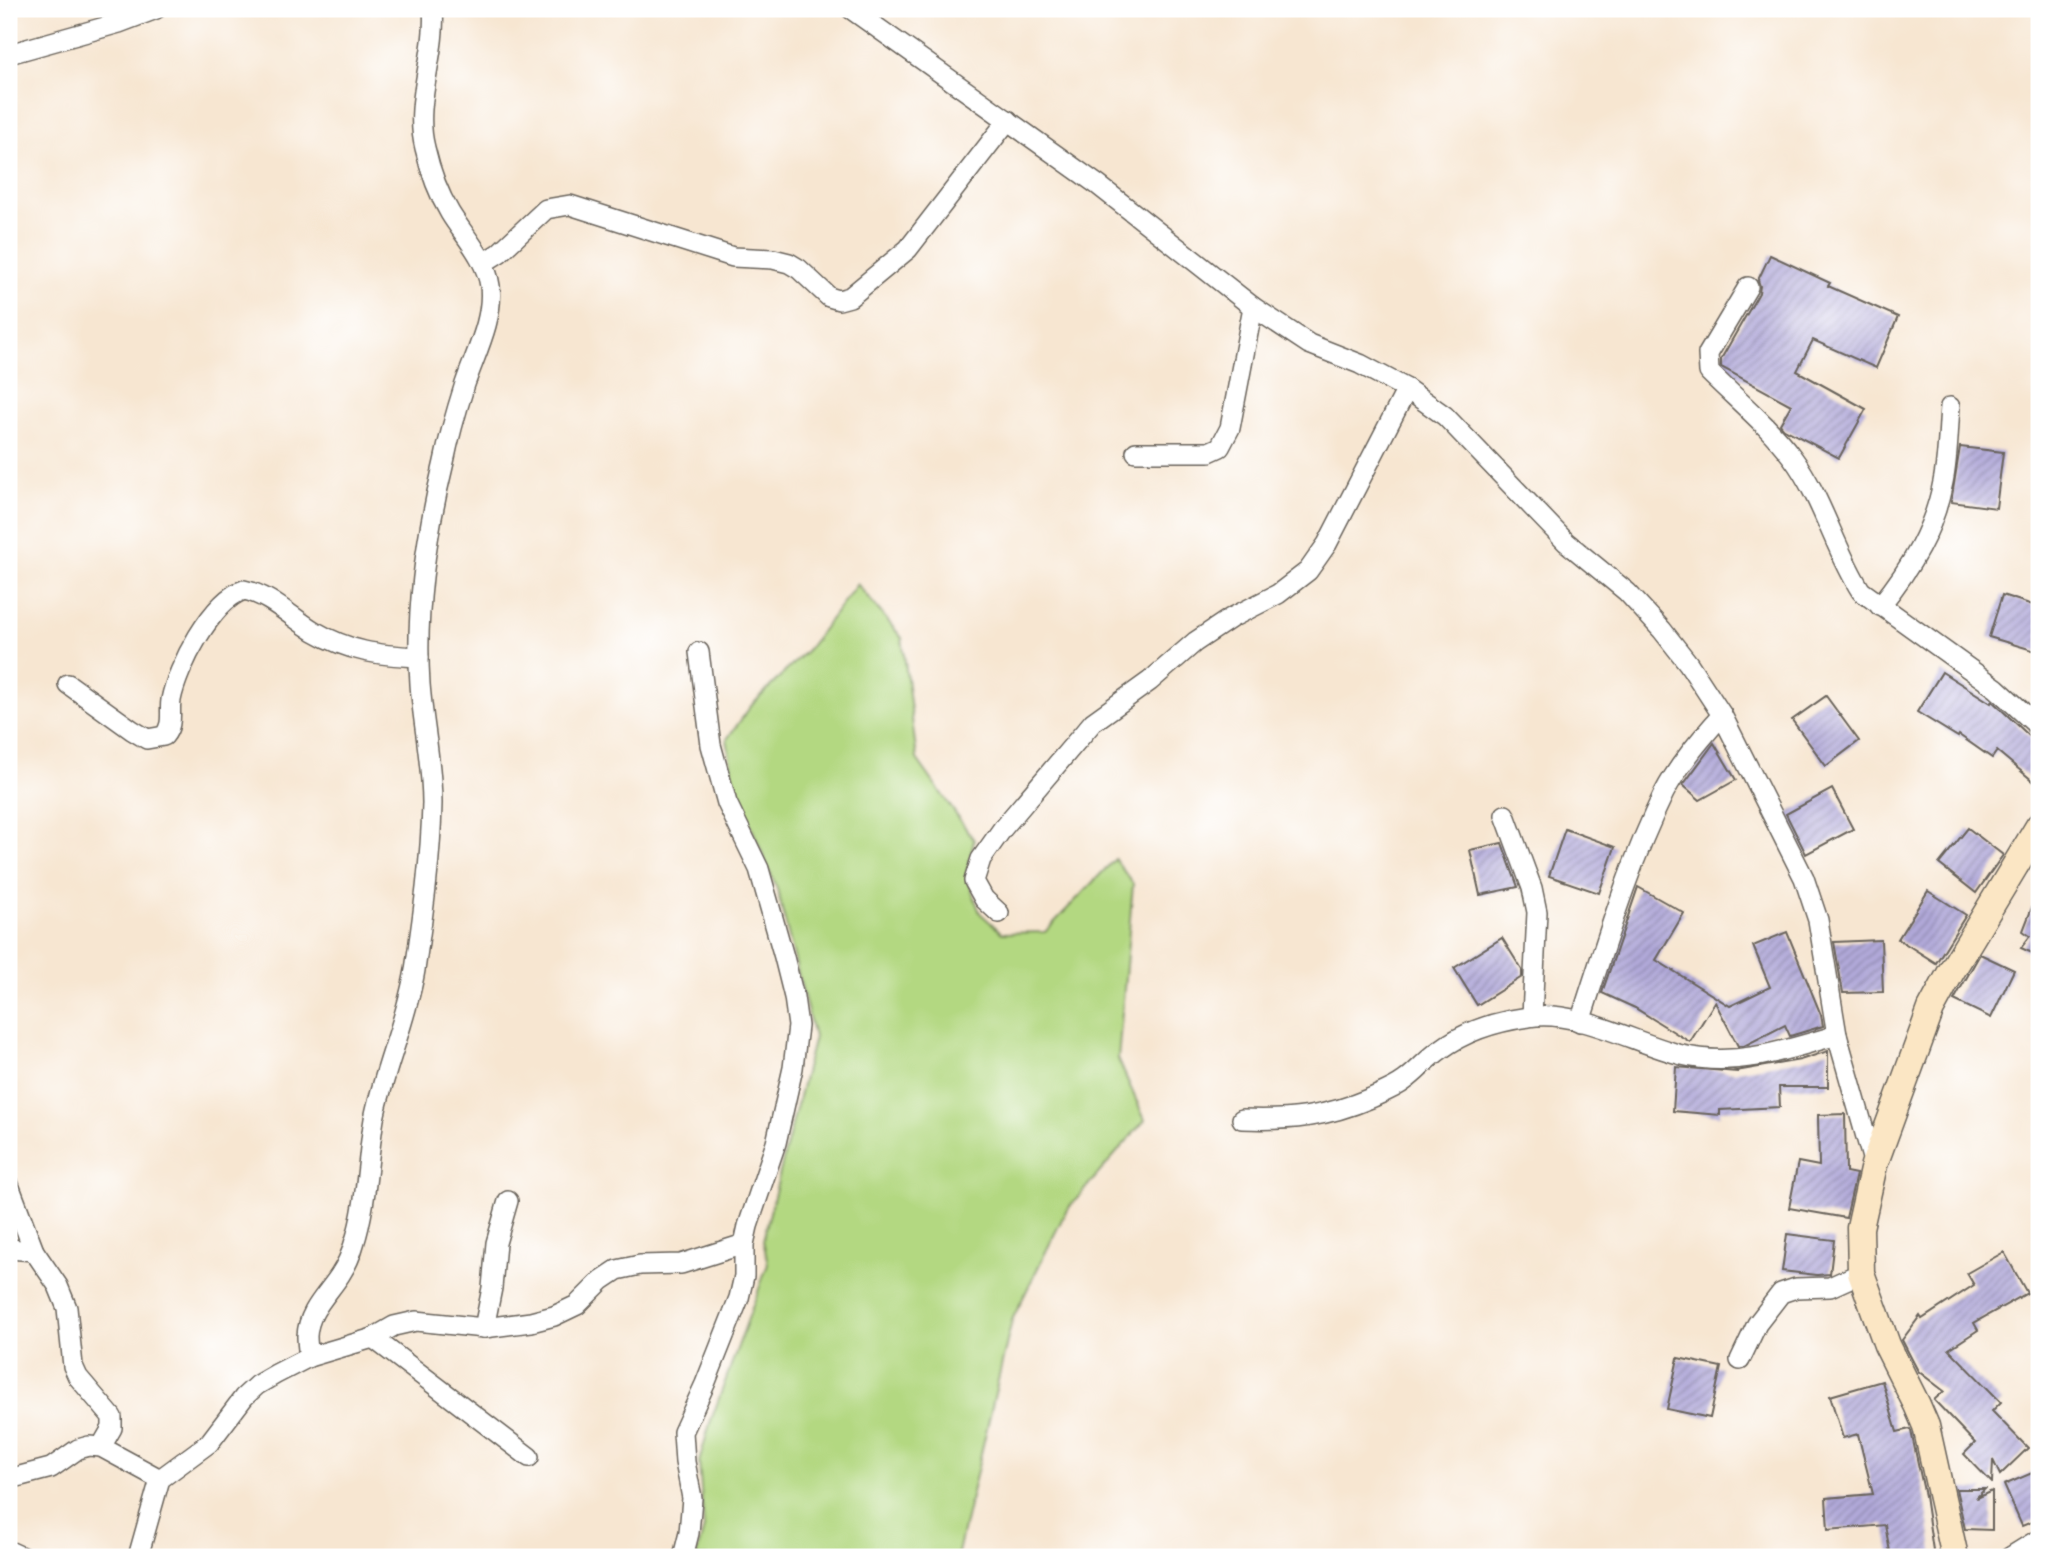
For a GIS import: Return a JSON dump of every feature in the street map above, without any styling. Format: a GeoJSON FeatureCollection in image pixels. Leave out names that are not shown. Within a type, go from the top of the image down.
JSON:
{"type":"FeatureCollection","features":[{"type":"Feature","properties":{"kind":"street"},"geometry":{"type":"LineString","coordinates":[[9,54],[118,23],[156,9]]}},
{"type":"Feature","properties":{"kind":"street"},"geometry":{"type":"LineString","coordinates":[[309,1357],[309,1323],[324,1295],[344,1268],[356,1240],[374,1120],[387,1063],[415,969],[424,908],[432,800],[419,657],[418,623],[422,584],[438,484],[450,434],[480,344],[489,306],[490,286],[483,263],[449,211],[434,181],[424,144],[423,95],[435,26],[433,9]]}},
{"type":"Feature","properties":{"kind":"street"},"geometry":{"type":"LineString","coordinates":[[851,9],[1098,185],[1253,307],[1309,344],[1360,364],[1407,389],[1445,416],[1566,542],[1627,592],[1662,630],[1688,663],[1722,715],[1812,898],[1823,943],[1837,1035],[1874,1165]]}},
{"type":"Feature","properties":{"kind":"street"},"geometry":{"type":"LineString","coordinates":[[483,263],[499,253],[546,209],[570,205],[733,257],[773,259],[789,264],[829,297],[839,300],[850,297],[908,249],[1008,120]]}},
{"type":"Feature","properties":{"kind":"street"},"geometry":{"type":"LineString","coordinates":[[1748,287],[1708,354],[1709,372],[1771,432],[1793,458],[1861,591],[1996,688],[2039,727]]}},
{"type":"Feature","properties":{"kind":"street"},"geometry":{"type":"LineString","coordinates":[[1136,452],[1209,452],[1220,447],[1230,428],[1253,307]]}},
{"type":"Feature","properties":{"kind":"street"},"geometry":{"type":"LineString","coordinates":[[999,913],[984,899],[974,881],[981,859],[1003,828],[1093,722],[1150,681],[1195,642],[1231,618],[1278,594],[1308,571],[1327,544],[1407,389]]}},
{"type":"Feature","properties":{"kind":"street"},"geometry":{"type":"LineString","coordinates":[[1880,606],[1905,574],[1919,550],[1936,510],[1944,481],[1950,407]]}},
{"type":"Feature","properties":{"kind":"street"},"geometry":{"type":"LineString","coordinates":[[68,684],[140,734],[157,739],[164,736],[171,721],[170,703],[176,679],[188,656],[225,600],[244,590],[273,603],[313,631],[359,652],[419,657]]}},
{"type":"Feature","properties":{"kind":"street"},"geometry":{"type":"LineString","coordinates":[[683,1557],[689,1533],[692,1498],[683,1432],[739,1298],[744,1276],[744,1244],[776,1143],[793,1068],[799,1026],[784,957],[759,869],[727,803],[715,758],[699,652]]}},
{"type":"Feature","properties":{"kind":"street"},"geometry":{"type":"LineString","coordinates":[[1580,1022],[1622,894],[1665,792],[1682,764],[1722,715]]}},
{"type":"Feature","properties":{"kind":"street"},"geometry":{"type":"LineString","coordinates":[[1505,815],[1532,888],[1537,912],[1532,1016]]}},
{"type":"Feature","properties":{"kind":"street"},"geometry":{"type":"LineString","coordinates":[[1955,1557],[1926,1426],[1886,1345],[1861,1273],[1860,1228],[1874,1165],[1936,1000],[2039,826]]}},
{"type":"Feature","properties":{"kind":"street"},"geometry":{"type":"LineString","coordinates":[[1242,1119],[1282,1121],[1341,1111],[1404,1081],[1441,1049],[1462,1037],[1499,1023],[1532,1016],[1580,1022],[1684,1055],[1721,1059],[1750,1059],[1837,1035]]}},
{"type":"Feature","properties":{"kind":"street"},"geometry":{"type":"LineString","coordinates":[[9,1185],[34,1251],[58,1286],[67,1308],[73,1366],[78,1377],[112,1417],[112,1428],[101,1447]]}},
{"type":"Feature","properties":{"kind":"street"},"geometry":{"type":"LineString","coordinates":[[484,1328],[492,1288],[496,1243],[508,1201]]}},
{"type":"Feature","properties":{"kind":"street"},"geometry":{"type":"LineString","coordinates":[[138,1557],[160,1479],[209,1443],[244,1397],[257,1385],[309,1357],[373,1338],[394,1326],[416,1321],[484,1328],[531,1322],[554,1316],[577,1305],[602,1280],[617,1270],[640,1265],[681,1265],[744,1244]]}},
{"type":"Feature","properties":{"kind":"street"},"geometry":{"type":"LineString","coordinates":[[9,1249],[34,1251]]}},
{"type":"Feature","properties":{"kind":"street"},"geometry":{"type":"LineString","coordinates":[[1740,1360],[1757,1324],[1781,1293],[1796,1288],[1830,1287],[1861,1273]]}},
{"type":"Feature","properties":{"kind":"street"},"geometry":{"type":"LineString","coordinates":[[373,1338],[529,1457]]}},
{"type":"Feature","properties":{"kind":"street"},"geometry":{"type":"LineString","coordinates":[[9,1479],[51,1468],[78,1449],[89,1446],[101,1447],[160,1479]]}},
{"type":"Feature","properties":{"kind":"street"},"geometry":{"type":"LineString","coordinates":[[2010,1557],[2039,1539]]}},
{"type":"Feature","properties":{"kind":"street"},"geometry":{"type":"LineString","coordinates":[[9,1550],[22,1557]]}},
{"type":"Feature","properties":{"kind":"green space"},"geometry":{"type":"Polygon","coordinates":[[[857,584],[902,638],[917,759],[974,840],[966,875],[980,913],[1002,933],[1045,932],[1115,859],[1133,884],[1118,1059],[1145,1120],[1066,1211],[1012,1320],[957,1557],[696,1557],[704,1528],[699,1462],[710,1423],[768,1264],[763,1240],[814,1037],[777,889],[734,784],[727,739],[751,706],[808,649],[857,584]]]}},
{"type":"Feature","properties":{"kind":"building"},"geometry":{"type":"Polygon","coordinates":[[[1770,255],[1830,283],[1828,286],[1898,317],[1876,368],[1813,340],[1797,371],[1866,409],[1839,458],[1784,429],[1780,424],[1791,405],[1721,367],[1721,359],[1759,293],[1758,280],[1770,255]]]}},
{"type":"Feature","properties":{"kind":"building"},"geometry":{"type":"Polygon","coordinates":[[[1960,447],[2003,452],[1996,508],[1951,502],[1960,447]]]}},
{"type":"Feature","properties":{"kind":"building"},"geometry":{"type":"Polygon","coordinates":[[[2002,595],[2039,607],[2039,652],[1989,637],[2002,595]]]}},
{"type":"Feature","properties":{"kind":"building"},"geometry":{"type":"Polygon","coordinates":[[[1942,672],[1991,703],[1992,701],[2039,745],[2039,786],[1997,751],[1992,758],[1959,735],[1958,737],[1917,712],[1942,672]]]}},
{"type":"Feature","properties":{"kind":"building"},"geometry":{"type":"Polygon","coordinates":[[[1826,696],[1859,741],[1826,766],[1792,720],[1826,696]]]}},
{"type":"Feature","properties":{"kind":"building"},"geometry":{"type":"Polygon","coordinates":[[[1714,743],[1736,780],[1700,800],[1683,785],[1714,743]]]}},
{"type":"Feature","properties":{"kind":"building"},"geometry":{"type":"Polygon","coordinates":[[[1832,789],[1853,829],[1806,854],[1786,814],[1832,789]]]}},
{"type":"Feature","properties":{"kind":"building"},"geometry":{"type":"Polygon","coordinates":[[[1968,828],[2003,855],[1976,893],[1939,864],[1968,828]]]}},
{"type":"Feature","properties":{"kind":"building"},"geometry":{"type":"Polygon","coordinates":[[[1565,829],[1615,847],[1599,893],[1549,876],[1565,829]]]}},
{"type":"Feature","properties":{"kind":"building"},"geometry":{"type":"Polygon","coordinates":[[[1502,843],[1518,887],[1480,895],[1470,850],[1502,843]]]}},
{"type":"Feature","properties":{"kind":"building"},"geometry":{"type":"Polygon","coordinates":[[[1638,887],[1684,913],[1656,960],[1730,1006],[1770,987],[1753,946],[1787,932],[1823,1026],[1790,1036],[1785,1025],[1744,1046],[1738,1046],[1715,1002],[1690,1042],[1635,1008],[1602,993],[1638,887]]]}},
{"type":"Feature","properties":{"kind":"building"},"geometry":{"type":"Polygon","coordinates":[[[1928,891],[1966,915],[1936,963],[1898,939],[1928,891]]]}},
{"type":"Feature","properties":{"kind":"building"},"geometry":{"type":"Polygon","coordinates":[[[2038,892],[2039,956],[2021,948],[2030,936],[2023,931],[2038,892]]]}},
{"type":"Feature","properties":{"kind":"building"},"geometry":{"type":"Polygon","coordinates":[[[1502,938],[1522,970],[1522,977],[1477,1005],[1454,968],[1502,938]]]}},
{"type":"Feature","properties":{"kind":"building"},"geometry":{"type":"Polygon","coordinates":[[[1881,940],[1883,992],[1843,993],[1834,942],[1881,940]]]}},
{"type":"Feature","properties":{"kind":"building"},"geometry":{"type":"Polygon","coordinates":[[[1980,954],[2014,970],[1991,1018],[1954,1000],[1980,954]]]}},
{"type":"Feature","properties":{"kind":"building"},"geometry":{"type":"Polygon","coordinates":[[[1828,1051],[1828,1087],[1779,1087],[1780,1107],[1720,1110],[1720,1115],[1673,1111],[1676,1067],[1738,1072],[1736,1071],[1800,1060],[1828,1051]]]}},
{"type":"Feature","properties":{"kind":"building"},"geometry":{"type":"Polygon","coordinates":[[[1845,1114],[1846,1172],[1856,1174],[1846,1218],[1789,1208],[1798,1162],[1819,1166],[1818,1115],[1845,1114]]]}},
{"type":"Feature","properties":{"kind":"building"},"geometry":{"type":"Polygon","coordinates":[[[1787,1234],[1834,1240],[1830,1274],[1782,1271],[1787,1234]]]}},
{"type":"Feature","properties":{"kind":"building"},"geometry":{"type":"Polygon","coordinates":[[[2004,1252],[2027,1293],[1974,1323],[1978,1330],[1949,1349],[2001,1402],[1992,1411],[2028,1448],[2000,1475],[1993,1460],[1992,1483],[1964,1454],[1975,1443],[1934,1400],[1944,1391],[1918,1371],[1902,1340],[1920,1316],[1922,1319],[1974,1285],[1967,1273],[2004,1252]]]}},
{"type":"Feature","properties":{"kind":"building"},"geometry":{"type":"Polygon","coordinates":[[[1678,1358],[1721,1367],[1710,1418],[1667,1409],[1678,1358]]]}},
{"type":"Feature","properties":{"kind":"building"},"geometry":{"type":"Polygon","coordinates":[[[1882,1381],[1897,1432],[1911,1431],[1925,1496],[1934,1557],[1891,1557],[1885,1525],[1828,1530],[1826,1498],[1873,1494],[1858,1434],[1843,1438],[1830,1396],[1882,1381]]]}},
{"type":"Feature","properties":{"kind":"building"},"geometry":{"type":"Polygon","coordinates":[[[2039,1470],[2039,1519],[2022,1526],[2004,1485],[2039,1470]]]}},
{"type":"Feature","properties":{"kind":"building"},"geometry":{"type":"Polygon","coordinates":[[[1956,1489],[1985,1489],[1976,1498],[1992,1491],[1992,1530],[1965,1529],[1956,1489]]]}}]}
